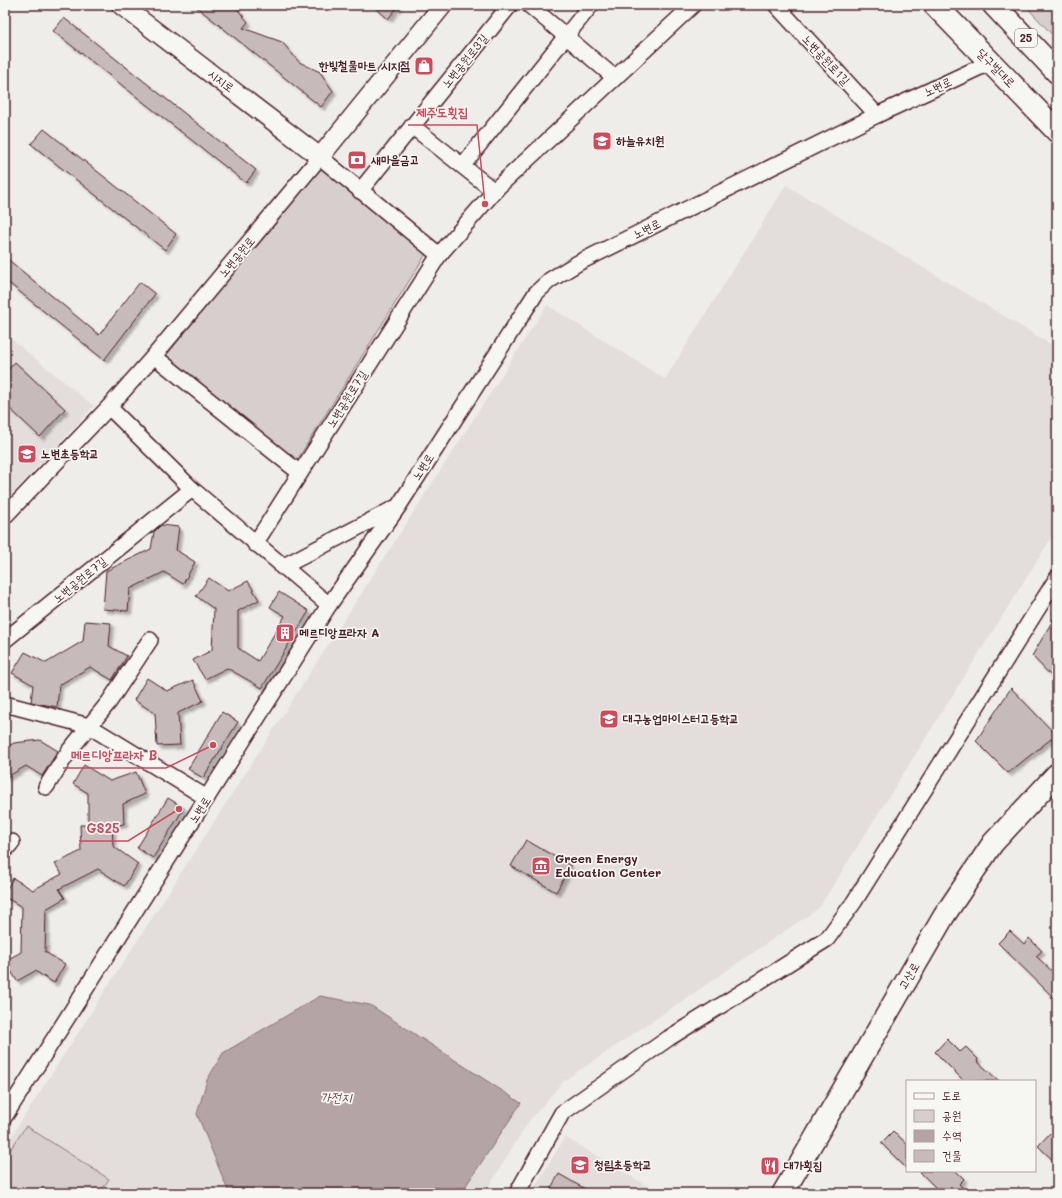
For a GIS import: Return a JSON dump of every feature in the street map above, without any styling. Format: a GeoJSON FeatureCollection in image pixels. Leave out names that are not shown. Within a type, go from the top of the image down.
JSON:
{"type":"FeatureCollection","features":[{"type":"Feature","properties":{"kind":"main road","name":"달구벌대로"},"geometry":{"type":"LineString","coordinates":[[935,5],[1057,131]]}},
{"type":"Feature","properties":{"kind":"main road","name":"25"},"geometry":{"type":"LineString","coordinates":[[994,5],[1057,72]]}},
{"type":"Feature","properties":{"kind":"main road","name":"고산로"},"geometry":{"type":"LineString","coordinates":[[783,1193],[944,916],[993,843],[1057,774]]}},
{"type":"Feature","properties":{"kind":"street","name":"시지로"},"geometry":{"type":"LineString","coordinates":[[121,5],[320,157]]}},
{"type":"Feature","properties":{"kind":"street","name":"노변공원로"},"geometry":{"type":"LineString","coordinates":[[5,516],[109,407],[154,356],[320,157],[443,5]]}},
{"type":"Feature","properties":{"kind":"street","name":"노변공원로3길"},"geometry":{"type":"LineString","coordinates":[[360,191],[510,5]]}},
{"type":"Feature","properties":{"kind":"street"},"geometry":{"type":"LineString","coordinates":[[529,5],[615,78]]}},
{"type":"Feature","properties":{"kind":"street"},"geometry":{"type":"LineString","coordinates":[[463,164],[591,5]]}},
{"type":"Feature","properties":{"kind":"street"},"geometry":{"type":"LineString","coordinates":[[320,157],[439,255],[494,191],[693,5]]}},
{"type":"Feature","properties":{"kind":"street","name":"노변공원로1길"},"geometry":{"type":"LineString","coordinates":[[776,5],[877,115]]}},
{"type":"Feature","properties":{"kind":"street","name":"노변로"},"geometry":{"type":"LineString","coordinates":[[5,1116],[10,1097],[207,798],[329,605],[398,507],[536,293],[550,280],[578,263],[877,115],[991,62]]}},
{"type":"Feature","properties":{"kind":"street"},"geometry":{"type":"LineString","coordinates":[[412,126],[463,164],[494,191]]}},
{"type":"Feature","properties":{"kind":"street","name":"노변공원로7길"},"geometry":{"type":"LineString","coordinates":[[255,544],[439,255]]}},
{"type":"Feature","properties":{"kind":"street"},"geometry":{"type":"LineString","coordinates":[[154,356],[300,473]]}},
{"type":"Feature","properties":{"kind":"street"},"geometry":{"type":"LineString","coordinates":[[109,407],[192,489],[282,567],[329,605]]}},
{"type":"Feature","properties":{"kind":"street","name":"노변공원로7길"},"geometry":{"type":"LineString","coordinates":[[5,640],[192,489]]}},
{"type":"Feature","properties":{"kind":"street","name":"노변로"},"geometry":{"type":"LineString","coordinates":[[282,567],[398,507]]}},
{"type":"Feature","properties":{"kind":"street"},"geometry":{"type":"LineString","coordinates":[[517,1193],[562,1113],[669,1038],[827,939],[854,902],[1057,578]]}},
{"type":"Feature","properties":{"kind":"street"},"geometry":{"type":"LineString","coordinates":[[46,787],[69,751],[109,702],[150,640]]}},
{"type":"Feature","properties":{"kind":"street"},"geometry":{"type":"LineString","coordinates":[[5,704],[89,726],[207,798]]}},
{"type":"Feature","properties":{"kind":"shaded area","name":"대구농업마이스터고등학교"},"geometry":{"type":"Polygon","coordinates":[[[786,185],[1057,348],[1057,529],[819,908],[564,1081],[529,1121],[485,1193],[5,1193],[5,1146],[547,305],[665,379],[786,185]]]}},
{"type":"Feature","properties":{"kind":"shaded area","name":"노변초등학교"},"geometry":{"type":"Polygon","coordinates":[[[5,334],[94,406],[5,502],[5,334]]]}},
{"type":"Feature","properties":{"kind":"shaded area","name":"청림초등학교"},"geometry":{"type":"Polygon","coordinates":[[[565,1137],[659,1193],[531,1193],[565,1137]]]}},
{"type":"Feature","properties":{"kind":"green space"},"geometry":{"type":"Polygon","coordinates":[[[1025,5],[1057,5],[1057,40],[1025,5]]]}},
{"type":"Feature","properties":{"kind":"green space"},"geometry":{"type":"Polygon","coordinates":[[[319,167],[426,254],[297,460],[166,356],[319,167]]]}},
{"type":"Feature","properties":{"kind":"green space"},"geometry":{"type":"Polygon","coordinates":[[[26,1126],[109,1179],[100,1193],[5,1193],[5,1158],[26,1126]]]}},
{"type":"Feature","properties":{"kind":"water","name":"가전지"},"geometry":{"type":"Polygon","coordinates":[[[320,996],[370,1005],[521,1103],[461,1193],[229,1193],[197,1114],[207,1080],[223,1053],[320,996]]]}},
{"type":"Feature","properties":{"kind":"building"},"geometry":{"type":"Polygon","coordinates":[[[194,5],[234,5],[248,22],[243,28],[282,42],[299,62],[320,72],[333,91],[321,107],[194,5]]]}},
{"type":"Feature","properties":{"kind":"building"},"geometry":{"type":"Polygon","coordinates":[[[372,5],[399,5],[388,19],[372,5]]]}},
{"type":"Feature","properties":{"kind":"building"},"geometry":{"type":"Polygon","coordinates":[[[64,18],[256,170],[246,183],[53,31],[64,18]]]}},
{"type":"Feature","properties":{"kind":"building"},"geometry":{"type":"Polygon","coordinates":[[[44,129],[176,234],[165,250],[31,144],[44,129]]]}},
{"type":"Feature","properties":{"kind":"building"},"geometry":{"type":"Polygon","coordinates":[[[5,257],[99,335],[140,282],[155,294],[104,360],[5,280],[5,257]]]}},
{"type":"Feature","properties":{"kind":"building"},"geometry":{"type":"Polygon","coordinates":[[[15,362],[65,409],[40,437],[5,404],[5,373],[15,362]]]}},
{"type":"Feature","properties":{"kind":"building"},"geometry":{"type":"Polygon","coordinates":[[[161,525],[179,527],[176,550],[195,562],[183,584],[164,572],[130,589],[128,611],[103,609],[106,571],[151,549],[154,532],[161,525]]]}},
{"type":"Feature","properties":{"kind":"building"},"geometry":{"type":"Polygon","coordinates":[[[209,578],[228,591],[248,581],[259,600],[238,611],[238,648],[258,661],[285,616],[270,607],[279,592],[309,611],[262,688],[227,668],[205,679],[193,660],[212,650],[214,609],[196,596],[209,578]]]}},
{"type":"Feature","properties":{"kind":"building"},"geometry":{"type":"Polygon","coordinates":[[[1057,613],[1057,682],[1032,656],[1057,613]]]}},
{"type":"Feature","properties":{"kind":"building"},"geometry":{"type":"Polygon","coordinates":[[[85,621],[111,623],[109,646],[127,656],[112,680],[90,667],[59,685],[57,707],[31,702],[33,685],[12,673],[25,652],[46,663],[83,641],[85,621]]]}},
{"type":"Feature","properties":{"kind":"building"},"geometry":{"type":"Polygon","coordinates":[[[147,678],[167,691],[193,680],[203,701],[178,713],[180,745],[157,746],[155,713],[134,700],[147,678]]]}},
{"type":"Feature","properties":{"kind":"building"},"geometry":{"type":"Polygon","coordinates":[[[1011,688],[1056,735],[1008,773],[976,741],[1011,688]]]}},
{"type":"Feature","properties":{"kind":"building"},"geometry":{"type":"Polygon","coordinates":[[[222,712],[238,722],[203,778],[188,769],[222,712]]]}},
{"type":"Feature","properties":{"kind":"building"},"geometry":{"type":"Polygon","coordinates":[[[40,740],[58,751],[42,776],[26,766],[5,778],[5,748],[14,743],[40,740]]]}},
{"type":"Feature","properties":{"kind":"building"},"geometry":{"type":"Polygon","coordinates":[[[84,765],[110,781],[136,772],[145,794],[123,804],[124,824],[112,825],[113,846],[138,864],[124,886],[98,869],[59,889],[65,898],[46,909],[45,952],[65,964],[54,983],[35,971],[17,981],[5,961],[21,952],[22,907],[5,897],[5,892],[13,878],[33,890],[62,874],[55,864],[81,851],[80,825],[88,825],[88,793],[73,784],[84,765]]]}},
{"type":"Feature","properties":{"kind":"building"},"geometry":{"type":"Polygon","coordinates":[[[168,798],[184,808],[153,858],[137,848],[168,798]]]}},
{"type":"Feature","properties":{"kind":"building","name":"Green Energy Education Center"},"geometry":{"type":"Polygon","coordinates":[[[526,840],[571,866],[556,892],[511,866],[526,840]]]}},
{"type":"Feature","properties":{"kind":"building"},"geometry":{"type":"Polygon","coordinates":[[[1010,931],[1024,944],[1029,938],[1042,951],[1036,956],[1057,976],[1057,1001],[998,943],[1010,931]]]}},
{"type":"Feature","properties":{"kind":"building"},"geometry":{"type":"Polygon","coordinates":[[[947,1039],[960,1052],[966,1047],[978,1059],[977,1061],[998,1080],[963,1080],[935,1052],[947,1039]]]}},
{"type":"Feature","properties":{"kind":"building"},"geometry":{"type":"Polygon","coordinates":[[[893,1131],[906,1143],[906,1168],[881,1143],[893,1131]]]}},
{"type":"Feature","properties":{"kind":"building"},"geometry":{"type":"Polygon","coordinates":[[[1050,1133],[1057,1139],[1057,1164],[1038,1146],[1050,1133]]]}},
{"type":"Feature","properties":{"kind":"building"},"geometry":{"type":"Polygon","coordinates":[[[920,1172],[957,1172],[964,1179],[959,1184],[968,1193],[941,1193],[920,1172]]]}},
{"type":"Feature","properties":{"kind":"building"},"geometry":{"type":"Polygon","coordinates":[[[559,1174],[592,1193],[548,1193],[559,1174]]]}},
{"type":"Feature","properties":{"kind":"place","name":"한빛철물마트 시지점"},"geometry":{"type":"Point","coordinates":[424,66]}},
{"type":"Feature","properties":{"kind":"place","name":"하늘유치원"},"geometry":{"type":"Point","coordinates":[602,141]}},
{"type":"Feature","properties":{"kind":"place","name":"새마을금고"},"geometry":{"type":"Point","coordinates":[357,160]}},
{"type":"Feature","properties":{"kind":"place","name":"제주도횟집"},"geometry":{"type":"Point","coordinates":[485,204]}},
{"type":"Feature","properties":{"kind":"place","name":"노변초등학교"},"geometry":{"type":"Point","coordinates":[27,454]}},
{"type":"Feature","properties":{"kind":"place","name":"메르디앙프라자 A"},"geometry":{"type":"Point","coordinates":[285,633]}},
{"type":"Feature","properties":{"kind":"place","name":"대구농업마이스터고등학교"},"geometry":{"type":"Point","coordinates":[609,719]}},
{"type":"Feature","properties":{"kind":"place","name":"메르디앙프라자 B"},"geometry":{"type":"Point","coordinates":[213,745]}},
{"type":"Feature","properties":{"kind":"place","name":"GS25"},"geometry":{"type":"Point","coordinates":[179,809]}},
{"type":"Feature","properties":{"kind":"place","name":"Green Energy Education Center"},"geometry":{"type":"Point","coordinates":[541,866]}},
{"type":"Feature","properties":{"kind":"place","name":"청림초등학교"},"geometry":{"type":"Point","coordinates":[580,1165]}},
{"type":"Feature","properties":{"kind":"place","name":"대가횟집"},"geometry":{"type":"Point","coordinates":[770,1166]}}]}
